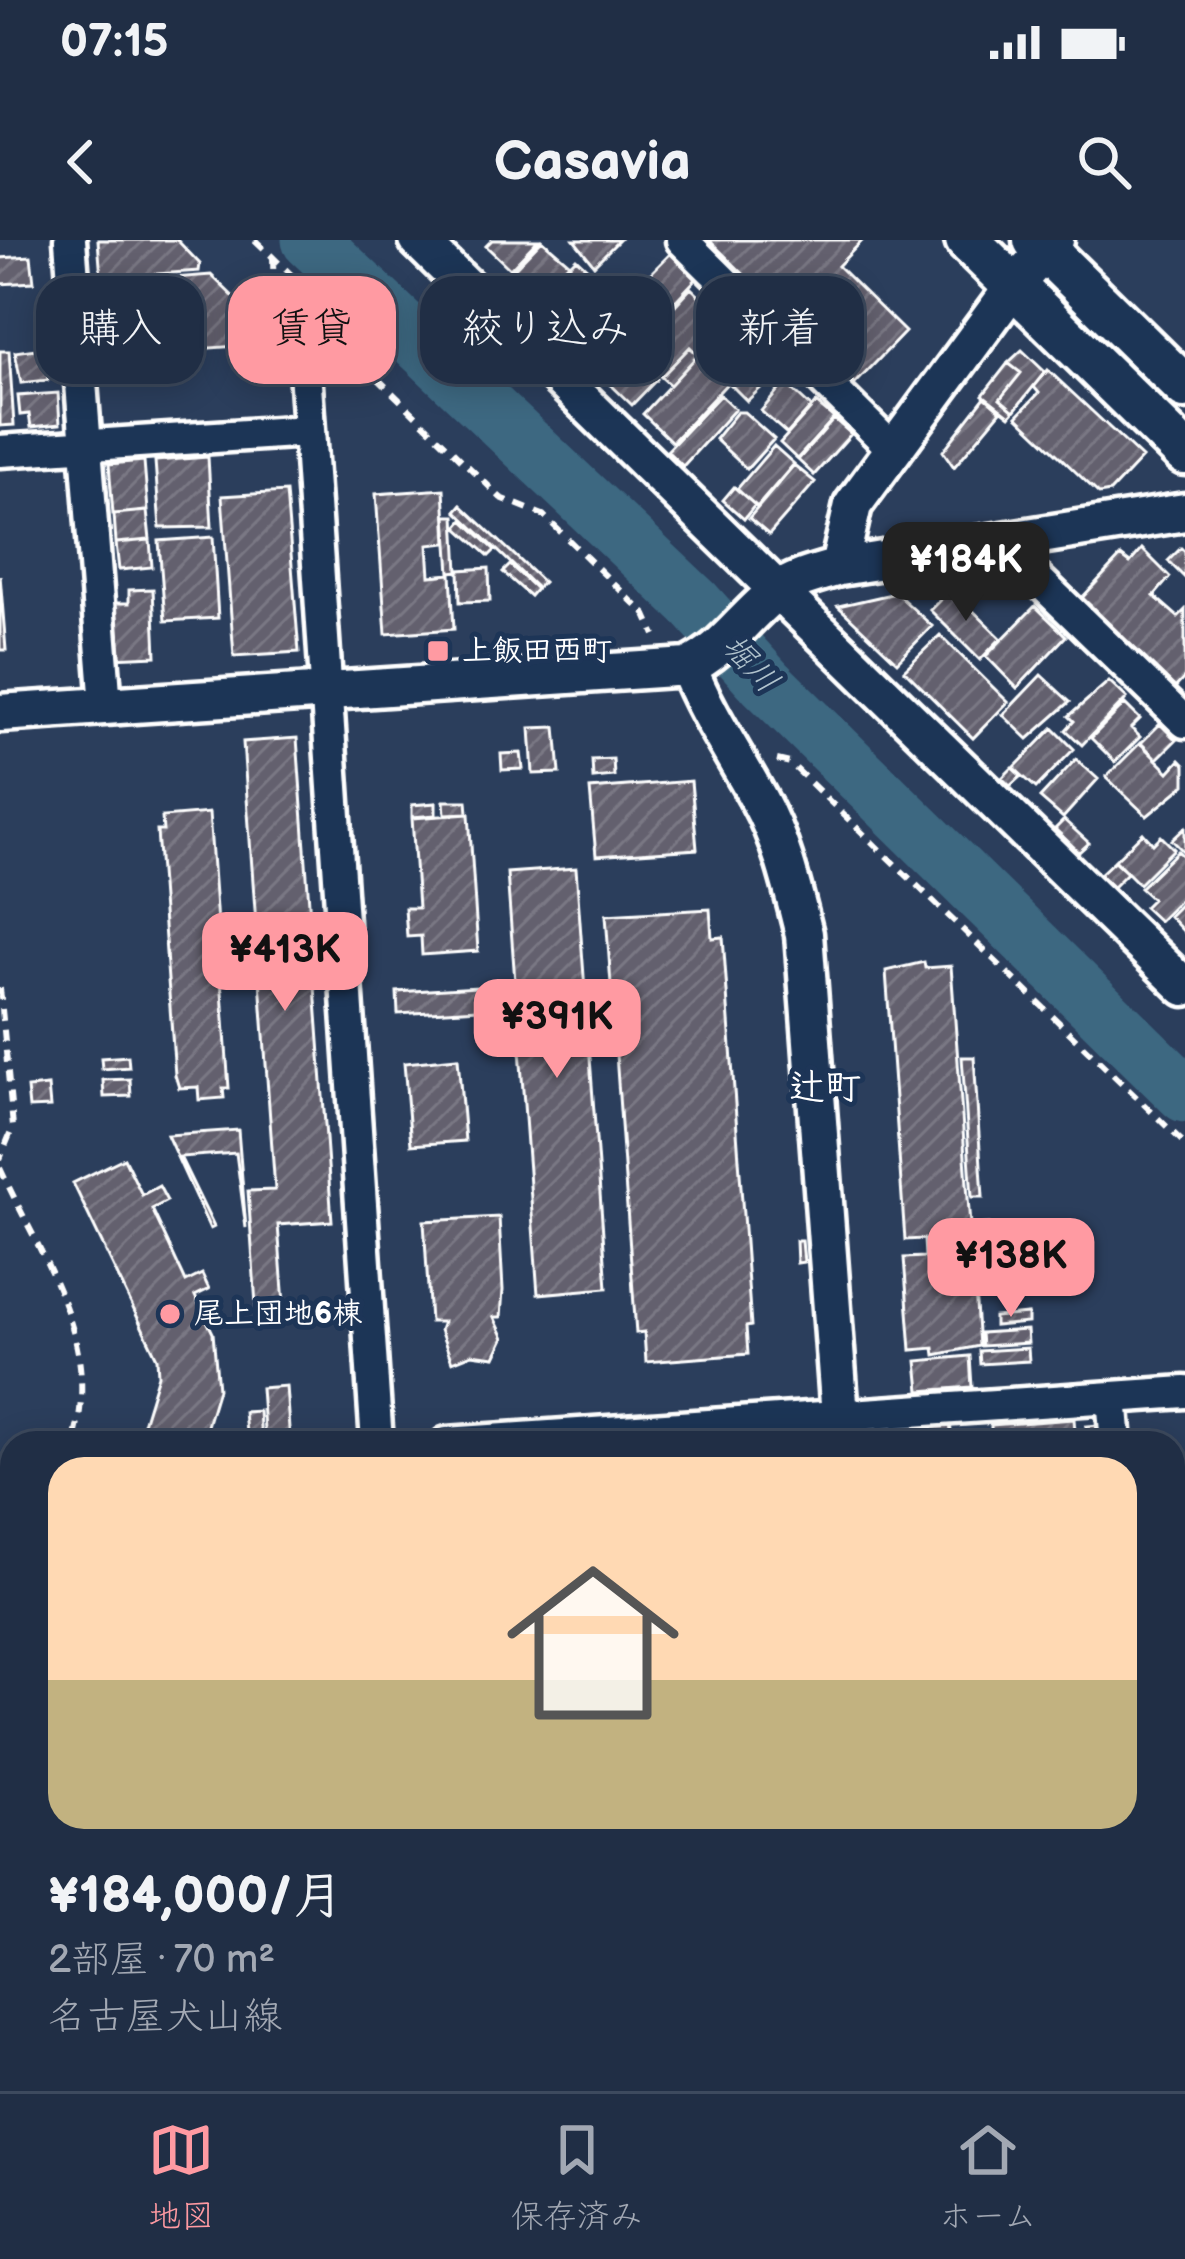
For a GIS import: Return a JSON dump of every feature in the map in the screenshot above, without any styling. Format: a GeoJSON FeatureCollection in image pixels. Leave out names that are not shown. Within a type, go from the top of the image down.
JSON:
{"type":"FeatureCollection","features":[{"type":"Feature","properties":{"kind":"main road"},"geometry":{"type":"LineString","coordinates":[[968,240],[1185,453]]}},
{"type":"Feature","properties":{"kind":"main road"},"geometry":{"type":"LineString","coordinates":[[1045,243],[1185,387]]}},
{"type":"Feature","properties":{"kind":"street"},"geometry":{"type":"LineString","coordinates":[[70,240],[106,706]]}},
{"type":"Feature","properties":{"kind":"street"},"geometry":{"type":"LineString","coordinates":[[418,240],[768,602],[1185,988]]}},
{"type":"Feature","properties":{"kind":"street"},"geometry":{"type":"LineString","coordinates":[[682,240],[894,450]]}},
{"type":"Feature","properties":{"kind":"street"},"geometry":{"type":"LineString","coordinates":[[839,567],[853,505],[1045,243]]}},
{"type":"Feature","properties":{"kind":"street"},"geometry":{"type":"LineString","coordinates":[[306,384],[376,1431]]}},
{"type":"Feature","properties":{"kind":"street"},"geometry":{"type":"LineString","coordinates":[[0,451],[308,431]]}},
{"type":"Feature","properties":{"kind":"street"},"geometry":{"type":"LineString","coordinates":[[0,712],[703,660],[768,602],[839,567],[1185,512]]}},
{"type":"Feature","properties":{"kind":"street"},"geometry":{"type":"LineString","coordinates":[[1000,544],[1185,722]]}},
{"type":"Feature","properties":{"kind":"street"},"geometry":{"type":"LineString","coordinates":[[703,660],[702,704],[761,802],[787,862],[803,934],[841,1427]]}},
{"type":"Feature","properties":{"kind":"street"},"geometry":{"type":"LineString","coordinates":[[742,1431],[841,1427],[1185,1392]]}},
{"type":"Feature","properties":{"kind":"street"},"geometry":{"type":"LineString","coordinates":[[1112,1397],[1115,1431]]}},
{"type":"Feature","properties":{"kind":"path"},"geometry":{"type":"LineString","coordinates":[[255,240],[370,350],[374,375],[502,498],[543,515],[646,615],[655,635]]}},
{"type":"Feature","properties":{"kind":"path"},"geometry":{"type":"LineString","coordinates":[[773,759],[790,764],[1185,1144]]}},
{"type":"Feature","properties":{"kind":"path"},"geometry":{"type":"LineString","coordinates":[[0,988],[13,1127],[0,1163],[81,1345],[86,1402],[77,1431]]}},
{"type":"Feature","properties":{"kind":"building"},"geometry":{"type":"Polygon","coordinates":[[[98,240],[177,240],[200,264],[199,271],[101,276],[98,240]]]}},
{"type":"Feature","properties":{"kind":"building"},"geometry":{"type":"Polygon","coordinates":[[[492,240],[538,240],[510,269],[486,246],[492,240]]]}},
{"type":"Feature","properties":{"kind":"building"},"geometry":{"type":"Polygon","coordinates":[[[542,240],[569,263],[556,276],[519,276],[513,270],[542,240]]]}},
{"type":"Feature","properties":{"kind":"building"},"geometry":{"type":"Polygon","coordinates":[[[574,240],[619,240],[594,265],[574,240]]]}},
{"type":"Feature","properties":{"kind":"building"},"geometry":{"type":"Polygon","coordinates":[[[709,240],[863,240],[838,266],[848,276],[746,276],[709,240]]]}},
{"type":"Feature","properties":{"kind":"building"},"geometry":{"type":"Polygon","coordinates":[[[672,252],[697,276],[672,305],[672,276],[648,276],[672,252]]]}},
{"type":"Feature","properties":{"kind":"building"},"geometry":{"type":"Polygon","coordinates":[[[31,256],[34,282],[0,284],[0,258],[31,256]]]}},
{"type":"Feature","properties":{"kind":"building"},"geometry":{"type":"Polygon","coordinates":[[[576,258],[591,272],[587,276],[558,276],[576,258]]]}},
{"type":"Feature","properties":{"kind":"building"},"geometry":{"type":"Polygon","coordinates":[[[211,275],[228,292],[228,347],[204,349],[204,276],[199,276],[211,275]]]}},
{"type":"Feature","properties":{"kind":"building"},"geometry":{"type":"Polygon","coordinates":[[[691,288],[696,293],[696,353],[690,347],[672,366],[672,309],[691,288]]]}},
{"type":"Feature","properties":{"kind":"building"},"geometry":{"type":"Polygon","coordinates":[[[864,292],[905,332],[864,375],[864,292]]]}},
{"type":"Feature","properties":{"kind":"building"},"geometry":{"type":"Polygon","coordinates":[[[690,347],[696,353],[672,383],[672,366],[690,347]]]}},
{"type":"Feature","properties":{"kind":"building"},"geometry":{"type":"Polygon","coordinates":[[[36,349],[36,381],[21,383],[15,352],[36,349]]]}},
{"type":"Feature","properties":{"kind":"building"},"geometry":{"type":"Polygon","coordinates":[[[1022,350],[1045,372],[1014,411],[1000,399],[1021,373],[1008,363],[1022,350]]]}},
{"type":"Feature","properties":{"kind":"building"},"geometry":{"type":"Polygon","coordinates":[[[0,351],[9,351],[14,425],[0,426],[0,351]]]}},
{"type":"Feature","properties":{"kind":"building"},"geometry":{"type":"Polygon","coordinates":[[[696,357],[696,384],[726,384],[672,442],[643,414],[696,357]]]}},
{"type":"Feature","properties":{"kind":"building"},"geometry":{"type":"Polygon","coordinates":[[[1008,363],[1021,373],[1000,399],[1014,411],[1010,416],[983,395],[1008,363]]]}},
{"type":"Feature","properties":{"kind":"building"},"geometry":{"type":"Polygon","coordinates":[[[1048,370],[1142,458],[1110,492],[1099,494],[1017,416],[1039,393],[1034,387],[1048,370]]]}},
{"type":"Feature","properties":{"kind":"building"},"geometry":{"type":"Polygon","coordinates":[[[610,384],[652,384],[632,405],[610,384]]]}},
{"type":"Feature","properties":{"kind":"building"},"geometry":{"type":"Polygon","coordinates":[[[730,384],[765,384],[747,401],[730,384]]]}},
{"type":"Feature","properties":{"kind":"building"},"geometry":{"type":"Polygon","coordinates":[[[784,384],[811,407],[787,434],[761,411],[784,384]]]}},
{"type":"Feature","properties":{"kind":"building"},"geometry":{"type":"Polygon","coordinates":[[[58,393],[60,424],[31,427],[29,414],[20,415],[18,396],[58,393]]]}},
{"type":"Feature","properties":{"kind":"building"},"geometry":{"type":"Polygon","coordinates":[[[720,395],[735,409],[683,466],[667,451],[720,395]]]}},
{"type":"Feature","properties":{"kind":"building"},"geometry":{"type":"Polygon","coordinates":[[[985,397],[1001,411],[954,467],[943,451],[985,397]]]}},
{"type":"Feature","properties":{"kind":"building"},"geometry":{"type":"Polygon","coordinates":[[[816,403],[834,418],[797,459],[780,443],[816,403]]]}},
{"type":"Feature","properties":{"kind":"building"},"geometry":{"type":"Polygon","coordinates":[[[737,412],[744,412],[774,439],[747,469],[715,439],[737,412]]]}},
{"type":"Feature","properties":{"kind":"building"},"geometry":{"type":"Polygon","coordinates":[[[834,419],[851,434],[814,475],[798,460],[834,419]]]}},
{"type":"Feature","properties":{"kind":"building"},"geometry":{"type":"Polygon","coordinates":[[[774,446],[794,464],[757,507],[737,489],[774,446]]]}},
{"type":"Feature","properties":{"kind":"building"},"geometry":{"type":"Polygon","coordinates":[[[208,457],[212,527],[160,528],[155,461],[208,457]]]}},
{"type":"Feature","properties":{"kind":"building"},"geometry":{"type":"Polygon","coordinates":[[[144,461],[148,511],[113,514],[109,464],[144,461]]]}},
{"type":"Feature","properties":{"kind":"building"},"geometry":{"type":"Polygon","coordinates":[[[794,465],[815,482],[769,535],[749,518],[794,465]]]}},
{"type":"Feature","properties":{"kind":"building"},"geometry":{"type":"Polygon","coordinates":[[[734,487],[755,505],[744,519],[723,500],[734,487]]]}},
{"type":"Feature","properties":{"kind":"building"},"geometry":{"type":"Polygon","coordinates":[[[444,489],[447,543],[428,545],[430,576],[451,574],[454,629],[386,634],[376,494],[444,489]]]}},
{"type":"Feature","properties":{"kind":"building"},"geometry":{"type":"Polygon","coordinates":[[[286,492],[299,652],[234,656],[222,496],[286,492]]]}},
{"type":"Feature","properties":{"kind":"building"},"geometry":{"type":"Polygon","coordinates":[[[461,505],[543,582],[537,588],[456,511],[461,505]]]}},
{"type":"Feature","properties":{"kind":"building"},"geometry":{"type":"Polygon","coordinates":[[[147,511],[150,540],[116,543],[114,514],[147,511]]]}},
{"type":"Feature","properties":{"kind":"building"},"geometry":{"type":"Polygon","coordinates":[[[446,516],[455,516],[458,571],[450,572],[446,516]]]}},
{"type":"Feature","properties":{"kind":"building"},"geometry":{"type":"Polygon","coordinates":[[[463,520],[495,550],[489,556],[457,527],[463,520]]]}},
{"type":"Feature","properties":{"kind":"building"},"geometry":{"type":"Polygon","coordinates":[[[213,537],[218,618],[165,621],[159,541],[213,537]]]}},
{"type":"Feature","properties":{"kind":"building"},"geometry":{"type":"Polygon","coordinates":[[[150,540],[152,567],[119,570],[116,543],[150,540]]]}},
{"type":"Feature","properties":{"kind":"building"},"geometry":{"type":"Polygon","coordinates":[[[1181,548],[1185,552],[1185,578],[1168,561],[1181,548]]]}},
{"type":"Feature","properties":{"kind":"building"},"geometry":{"type":"Polygon","coordinates":[[[1142,549],[1170,577],[1154,596],[1178,617],[1185,610],[1185,677],[1174,689],[1080,600],[1121,556],[1130,563],[1142,549]]]}},
{"type":"Feature","properties":{"kind":"building"},"geometry":{"type":"Polygon","coordinates":[[[510,565],[536,589],[530,596],[503,572],[510,565]]]}},
{"type":"Feature","properties":{"kind":"building"},"geometry":{"type":"Polygon","coordinates":[[[489,568],[490,601],[460,602],[459,570],[489,568]]]}},
{"type":"Feature","properties":{"kind":"building"},"geometry":{"type":"Polygon","coordinates":[[[0,575],[6,650],[0,650],[0,575]]]}},
{"type":"Feature","properties":{"kind":"building"},"geometry":{"type":"Polygon","coordinates":[[[153,589],[156,656],[112,658],[110,603],[129,603],[129,590],[153,589]]]}},
{"type":"Feature","properties":{"kind":"building"},"geometry":{"type":"Polygon","coordinates":[[[951,589],[1001,638],[980,660],[930,610],[951,589]]]}},
{"type":"Feature","properties":{"kind":"building"},"geometry":{"type":"Polygon","coordinates":[[[896,593],[932,626],[897,662],[838,606],[896,593]]]}},
{"type":"Feature","properties":{"kind":"building"},"geometry":{"type":"Polygon","coordinates":[[[1035,606],[1066,636],[1017,688],[986,656],[1035,606]]]}},
{"type":"Feature","properties":{"kind":"building"},"geometry":{"type":"Polygon","coordinates":[[[940,635],[1008,702],[973,738],[904,670],[940,635]]]}},
{"type":"Feature","properties":{"kind":"building"},"geometry":{"type":"Polygon","coordinates":[[[1041,675],[1070,702],[1028,739],[1003,715],[1041,675]]]}},
{"type":"Feature","properties":{"kind":"building"},"geometry":{"type":"Polygon","coordinates":[[[1109,681],[1127,698],[1082,745],[1066,730],[1074,721],[1069,716],[1109,681]]]}},
{"type":"Feature","properties":{"kind":"building"},"geometry":{"type":"Polygon","coordinates":[[[1125,704],[1140,719],[1131,728],[1140,737],[1115,762],[1091,738],[1125,704]]]}},
{"type":"Feature","properties":{"kind":"building"},"geometry":{"type":"Polygon","coordinates":[[[1160,724],[1176,740],[1157,759],[1141,743],[1160,724]]]}},
{"type":"Feature","properties":{"kind":"building"},"geometry":{"type":"Polygon","coordinates":[[[556,727],[560,773],[533,774],[530,728],[556,727]]]}},
{"type":"Feature","properties":{"kind":"building"},"geometry":{"type":"Polygon","coordinates":[[[1053,728],[1074,749],[1036,788],[1014,768],[1053,728]]]}},
{"type":"Feature","properties":{"kind":"building"},"geometry":{"type":"Polygon","coordinates":[[[297,738],[332,1221],[278,1225],[285,1317],[257,1319],[248,1191],[275,1190],[243,742],[297,738]]]}},
{"type":"Feature","properties":{"kind":"building"},"geometry":{"type":"Polygon","coordinates":[[[1140,743],[1169,772],[1180,760],[1185,765],[1185,785],[1147,816],[1106,777],[1140,743]]]}},
{"type":"Feature","properties":{"kind":"building"},"geometry":{"type":"Polygon","coordinates":[[[521,753],[523,769],[502,770],[501,754],[521,753]]]}},
{"type":"Feature","properties":{"kind":"building"},"geometry":{"type":"Polygon","coordinates":[[[613,759],[614,776],[593,778],[592,760],[613,759]]]}},
{"type":"Feature","properties":{"kind":"building"},"geometry":{"type":"Polygon","coordinates":[[[1076,759],[1098,779],[1063,818],[1040,798],[1076,759]]]}},
{"type":"Feature","properties":{"kind":"building"},"geometry":{"type":"Polygon","coordinates":[[[1012,768],[1021,776],[1010,786],[1002,778],[1012,768]]]}},
{"type":"Feature","properties":{"kind":"building"},"geometry":{"type":"Polygon","coordinates":[[[691,781],[697,849],[596,856],[590,789],[691,781]]]}},
{"type":"Feature","properties":{"kind":"building"},"geometry":{"type":"Polygon","coordinates":[[[444,801],[467,801],[468,813],[445,814],[444,801]]]}},
{"type":"Feature","properties":{"kind":"building"},"geometry":{"type":"Polygon","coordinates":[[[436,803],[436,815],[412,817],[412,805],[436,803]]]}},
{"type":"Feature","properties":{"kind":"building"},"geometry":{"type":"Polygon","coordinates":[[[209,813],[229,1088],[223,1088],[224,1098],[199,1100],[198,1087],[179,1088],[175,1075],[157,831],[163,831],[162,817],[209,813]]]}},
{"type":"Feature","properties":{"kind":"building"},"geometry":{"type":"Polygon","coordinates":[[[469,814],[478,951],[422,955],[421,936],[407,937],[405,908],[418,908],[412,818],[469,814]]]}},
{"type":"Feature","properties":{"kind":"building"},"geometry":{"type":"Polygon","coordinates":[[[1064,820],[1089,843],[1079,852],[1055,829],[1064,820]]]}},
{"type":"Feature","properties":{"kind":"building"},"geometry":{"type":"Polygon","coordinates":[[[1185,828],[1185,853],[1172,840],[1185,828]]]}},
{"type":"Feature","properties":{"kind":"building"},"geometry":{"type":"Polygon","coordinates":[[[1143,833],[1153,844],[1161,836],[1174,849],[1139,884],[1115,860],[1143,833]]]}},
{"type":"Feature","properties":{"kind":"building"},"geometry":{"type":"Polygon","coordinates":[[[1178,851],[1185,858],[1185,895],[1159,921],[1144,907],[1152,899],[1140,888],[1178,851]]]}},
{"type":"Feature","properties":{"kind":"building"},"geometry":{"type":"Polygon","coordinates":[[[1114,861],[1127,873],[1112,888],[1099,875],[1114,861]]]}},
{"type":"Feature","properties":{"kind":"building"},"geometry":{"type":"Polygon","coordinates":[[[576,868],[607,1288],[538,1294],[507,873],[576,868]]]}},
{"type":"Feature","properties":{"kind":"building"},"geometry":{"type":"Polygon","coordinates":[[[1185,900],[1185,933],[1169,916],[1185,900]]]}},
{"type":"Feature","properties":{"kind":"building"},"geometry":{"type":"Polygon","coordinates":[[[710,909],[712,938],[723,937],[751,1326],[746,1327],[748,1354],[646,1362],[644,1332],[636,1333],[606,915],[710,909]]]}},
{"type":"Feature","properties":{"kind":"building"},"geometry":{"type":"Polygon","coordinates":[[[924,962],[925,968],[951,966],[970,1225],[989,1224],[991,1262],[973,1263],[979,1346],[935,1355],[934,1348],[911,1350],[904,1258],[925,1257],[924,1239],[905,1240],[886,971],[924,962]]]}},
{"type":"Feature","properties":{"kind":"building"},"geometry":{"type":"Polygon","coordinates":[[[477,987],[478,1009],[398,1014],[397,992],[477,987]]]}},
{"type":"Feature","properties":{"kind":"building"},"geometry":{"type":"Polygon","coordinates":[[[128,1056],[129,1067],[102,1069],[101,1058],[128,1056]]]}},
{"type":"Feature","properties":{"kind":"building"},"geometry":{"type":"Polygon","coordinates":[[[962,1057],[974,1057],[983,1197],[972,1197],[962,1057]]]}},
{"type":"Feature","properties":{"kind":"building"},"geometry":{"type":"Polygon","coordinates":[[[458,1058],[465,1141],[411,1145],[404,1063],[458,1058]]]}},
{"type":"Feature","properties":{"kind":"building"},"geometry":{"type":"Polygon","coordinates":[[[130,1079],[131,1096],[104,1097],[103,1080],[130,1079]]]}},
{"type":"Feature","properties":{"kind":"building"},"geometry":{"type":"Polygon","coordinates":[[[48,1086],[50,1107],[29,1108],[27,1088],[48,1086]]]}},
{"type":"Feature","properties":{"kind":"building"},"geometry":{"type":"Polygon","coordinates":[[[238,1130],[246,1228],[236,1153],[180,1157],[214,1227],[210,1229],[167,1135],[238,1130]]]}},
{"type":"Feature","properties":{"kind":"building","name":"尾上団地6棟"},"geometry":{"type":"Polygon","coordinates":[[[124,1158],[142,1195],[159,1186],[167,1201],[152,1209],[186,1282],[202,1274],[209,1289],[195,1296],[213,1333],[218,1389],[206,1429],[212,1431],[141,1431],[158,1375],[157,1358],[73,1183],[124,1158]]]}},
{"type":"Feature","properties":{"kind":"building"},"geometry":{"type":"Polygon","coordinates":[[[499,1217],[503,1290],[501,1317],[494,1317],[504,1338],[495,1357],[472,1354],[452,1362],[440,1330],[443,1322],[430,1322],[424,1221],[499,1217]]]}},
{"type":"Feature","properties":{"kind":"building"},"geometry":{"type":"Polygon","coordinates":[[[796,1241],[802,1241],[804,1262],[797,1263],[796,1241]]]}},
{"type":"Feature","properties":{"kind":"building"},"geometry":{"type":"Polygon","coordinates":[[[1028,1314],[1028,1323],[994,1326],[994,1317],[1028,1314]]]}},
{"type":"Feature","properties":{"kind":"building"},"geometry":{"type":"Polygon","coordinates":[[[1027,1330],[1028,1343],[982,1346],[981,1333],[1027,1330]]]}},
{"type":"Feature","properties":{"kind":"building"},"geometry":{"type":"Polygon","coordinates":[[[1028,1348],[1029,1361],[980,1364],[979,1351],[1028,1348]]]}},
{"type":"Feature","properties":{"kind":"building"},"geometry":{"type":"Polygon","coordinates":[[[970,1356],[972,1387],[920,1391],[917,1361],[970,1356]]]}},
{"type":"Feature","properties":{"kind":"building"},"geometry":{"type":"Polygon","coordinates":[[[286,1386],[289,1431],[264,1431],[261,1388],[286,1386]]]}},
{"type":"Feature","properties":{"kind":"building"},"geometry":{"type":"Polygon","coordinates":[[[259,1411],[260,1431],[246,1431],[244,1412],[259,1411]]]}},
{"type":"Feature","properties":{"kind":"building"},"geometry":{"type":"Polygon","coordinates":[[[1074,1419],[1075,1431],[991,1431],[991,1425],[1074,1419]]]}},
{"type":"Feature","properties":{"kind":"building"},"geometry":{"type":"Polygon","coordinates":[[[950,1421],[951,1431],[918,1431],[921,1423],[950,1421]]]}},
{"type":"Feature","properties":{"kind":"waterway","name":"堀川"},"geometry":{"type":"LineString","coordinates":[[310,240],[695,604],[766,683],[1185,1094]]}},
{"type":"Feature","properties":{"kind":"place","name":"上飯田西町"},"geometry":{"type":"Point","coordinates":[438,651]}},
{"type":"Feature","properties":{"kind":"place","name":"尾上団地6棟"},"geometry":{"type":"Point","coordinates":[170,1314]}},
{"type":"Feature","properties":{"kind":"district","name":"辻町"},"geometry":{"type":"Point","coordinates":[825,1088]}}]}
